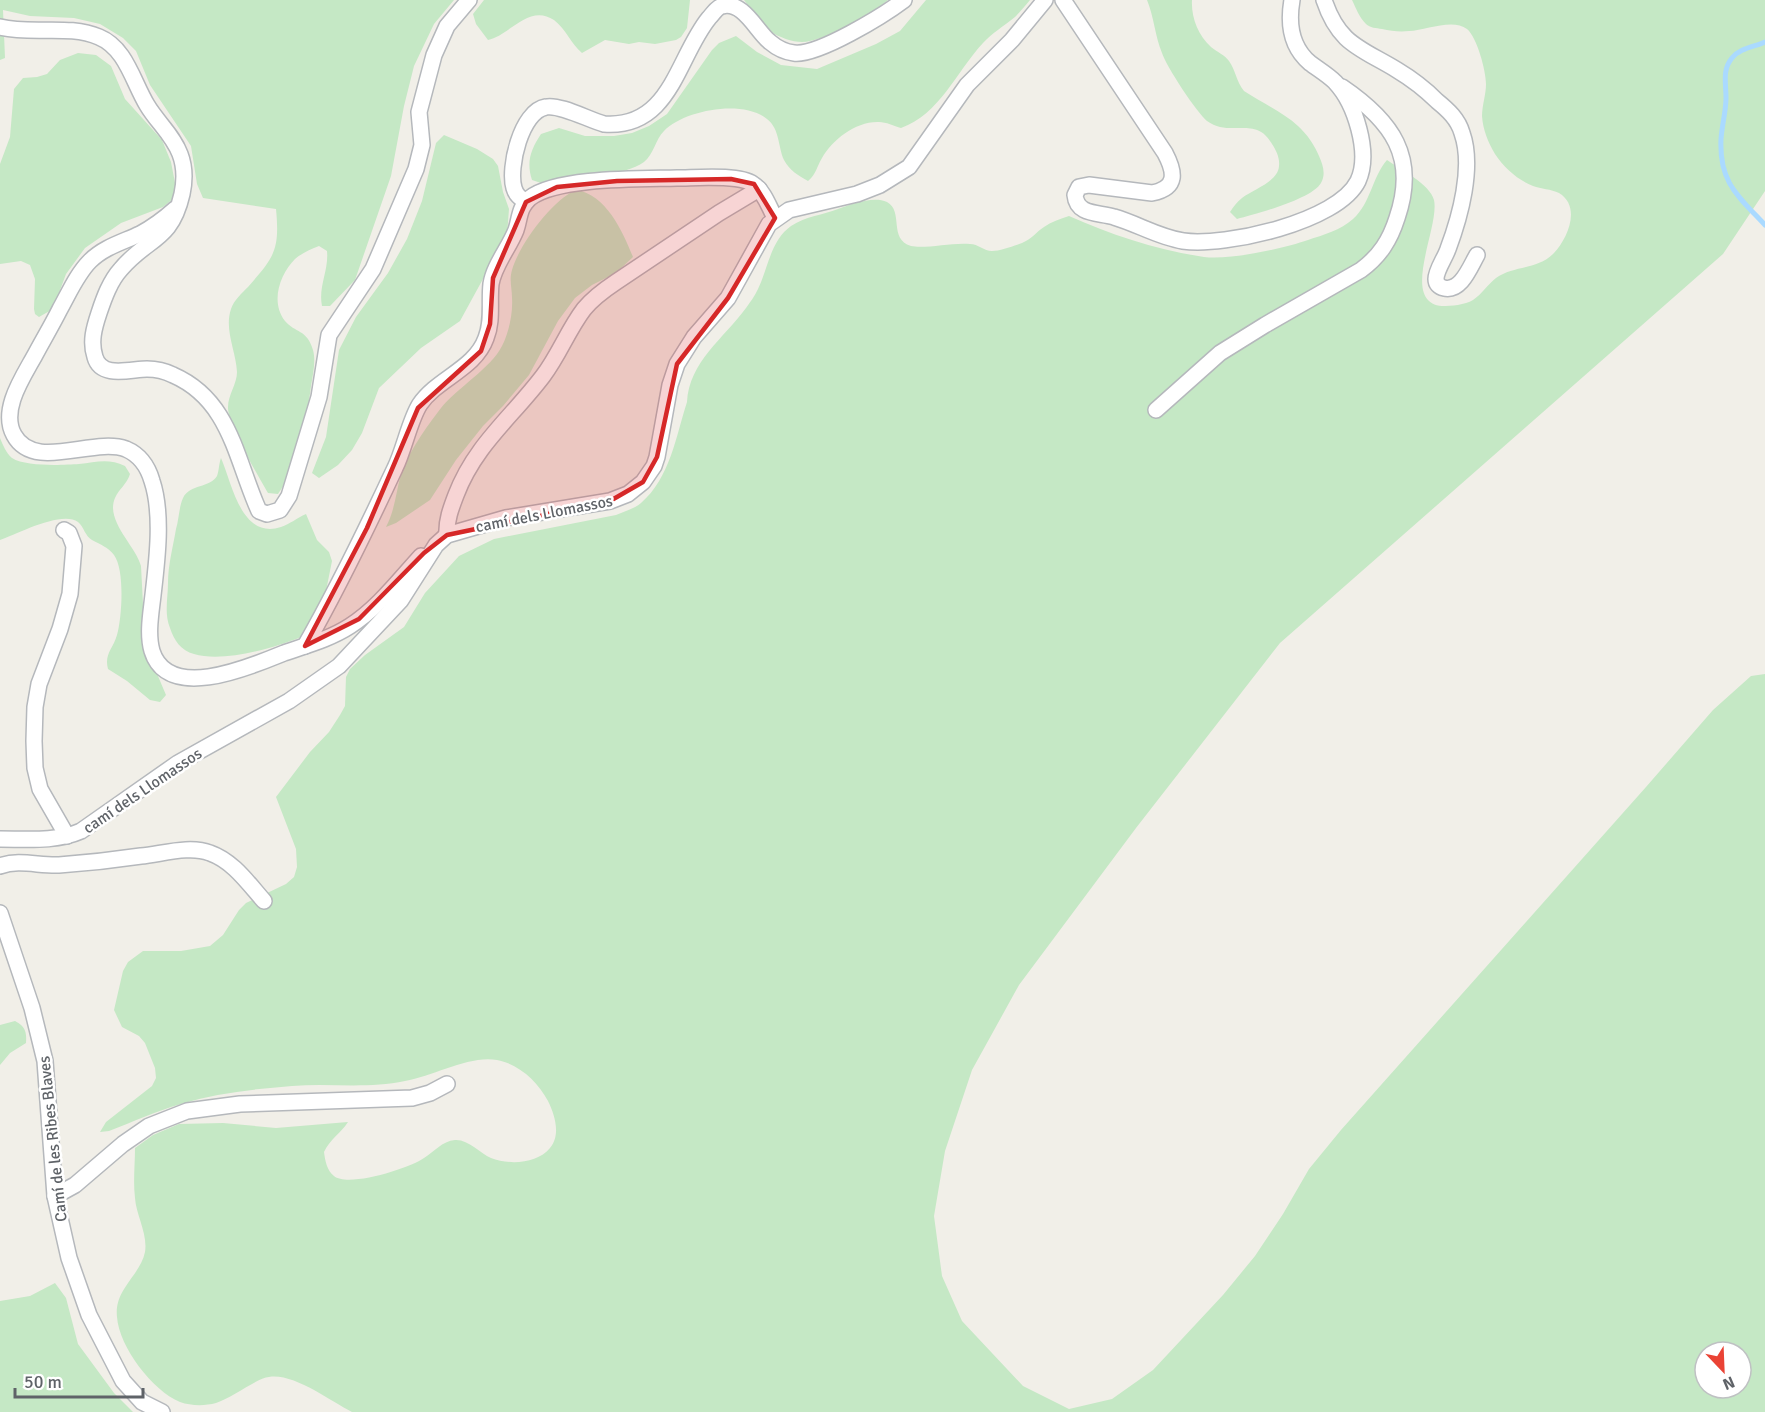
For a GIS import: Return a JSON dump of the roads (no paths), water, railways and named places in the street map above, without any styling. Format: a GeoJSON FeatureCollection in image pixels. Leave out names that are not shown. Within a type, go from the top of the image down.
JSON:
{"type":"FeatureCollection","features":[{"type":"Feature","properties":{"kind":"street"},"geometry":{"type":"LineString","coordinates":[[0,27],[90,34],[104,39],[116,48],[147,105],[170,136],[181,156],[184,179],[178,207],[168,229],[124,265],[110,285],[93,334],[95,358],[97,364],[106,370],[151,369],[166,372],[186,382],[207,397],[223,420],[259,510],[263,513],[274,513],[285,505],[294,482],[319,397],[329,335],[373,268],[416,169],[422,145],[420,112],[438,43],[447,26],[469,0]]}},
{"type":"Feature","properties":{"kind":"street"},"geometry":{"type":"LineString","coordinates":[[526,202],[516,193],[513,176],[520,137],[531,116],[541,108],[550,106],[611,125],[626,122],[645,113],[672,87],[699,31],[717,8],[731,5],[741,9],[764,37],[777,47],[785,51],[801,53],[817,49],[876,18],[904,0]]}},
{"type":"Feature","properties":{"kind":"street"},"geometry":{"type":"LineString","coordinates":[[305,646],[343,578],[367,528],[404,448],[418,408],[436,387],[481,351],[490,324],[493,278],[515,233],[520,213],[526,202],[540,192],[557,187],[640,179],[731,179],[750,182],[759,189],[775,218],[797,207],[858,194],[902,173],[915,160],[967,85],[1012,40],[1045,0]]}},
{"type":"Feature","properties":{"kind":"street"},"geometry":{"type":"LineString","coordinates":[[1063,0],[1165,153],[1171,164],[1173,176],[1169,186],[1159,192],[1136,193],[1084,185],[1076,190],[1075,200],[1086,211],[1114,217],[1160,236],[1194,242],[1227,240],[1274,229],[1314,216],[1334,206],[1352,191],[1360,175],[1362,153],[1356,119],[1347,99],[1335,82]]}},
{"type":"Feature","properties":{"kind":"street"},"geometry":{"type":"LineString","coordinates":[[1156,410],[1220,353],[1264,325],[1361,270],[1379,255],[1394,225],[1403,195],[1405,177],[1402,156],[1396,141],[1363,103],[1307,61],[1298,50],[1291,32],[1292,0]]}},
{"type":"Feature","properties":{"kind":"street"},"geometry":{"type":"LineString","coordinates":[[1324,0],[1332,22],[1346,39],[1407,76],[1444,107],[1459,125],[1465,146],[1465,182],[1447,253],[1436,275],[1437,284],[1446,289],[1456,286],[1461,282],[1477,255]]}},
{"type":"Feature","properties":{"kind":"street"},"geometry":{"type":"LineString","coordinates":[[178,207],[143,232],[103,251],[83,270],[20,385],[10,412],[12,430],[18,441],[32,450],[46,453],[94,447],[115,447],[133,453],[146,466],[153,483],[157,510],[155,580],[150,638],[158,664],[167,672],[189,677],[223,675],[328,638],[359,620],[424,553],[441,540],[453,502],[471,462],[484,443],[543,376],[578,318],[592,300],[719,213],[759,189]]}},
{"type":"Feature","properties":{"kind":"street","name":"camí dels Llomassos"},"geometry":{"type":"LineString","coordinates":[[0,839],[43,839],[67,836],[93,824],[186,758],[306,690],[339,666],[401,600],[441,540],[506,518],[610,501],[628,494],[642,482],[654,466],[670,385],[677,364],[694,337],[728,298],[763,233],[775,218]]}},
{"type":"Feature","properties":{"kind":"street"},"geometry":{"type":"LineString","coordinates":[[64,530],[69,533],[74,546],[70,594],[60,629],[39,684],[35,707],[34,755],[40,789],[67,836]]}},
{"type":"Feature","properties":{"kind":"street"},"geometry":{"type":"LineString","coordinates":[[0,866],[17,863],[67,864],[200,850],[209,852],[229,864],[264,901]]}},
{"type":"Feature","properties":{"kind":"street","name":"Camí de les Ribes Blaves"},"geometry":{"type":"LineString","coordinates":[[0,913],[32,1008],[45,1061],[55,1196],[69,1258],[89,1315],[123,1381],[135,1396],[162,1412]]}},
{"type":"Feature","properties":{"kind":"street"},"geometry":{"type":"LineString","coordinates":[[55,1196],[75,1185],[123,1144],[149,1126],[188,1111],[240,1104],[412,1098],[430,1093],[447,1084]]}},
{"type":"Feature","properties":{"kind":"waterway"},"geometry":{"type":"LineString","coordinates":[[1765,42],[1739,52],[1729,63],[1726,72],[1726,103],[1721,139],[1723,166],[1732,187],[1765,225]]}}]}
